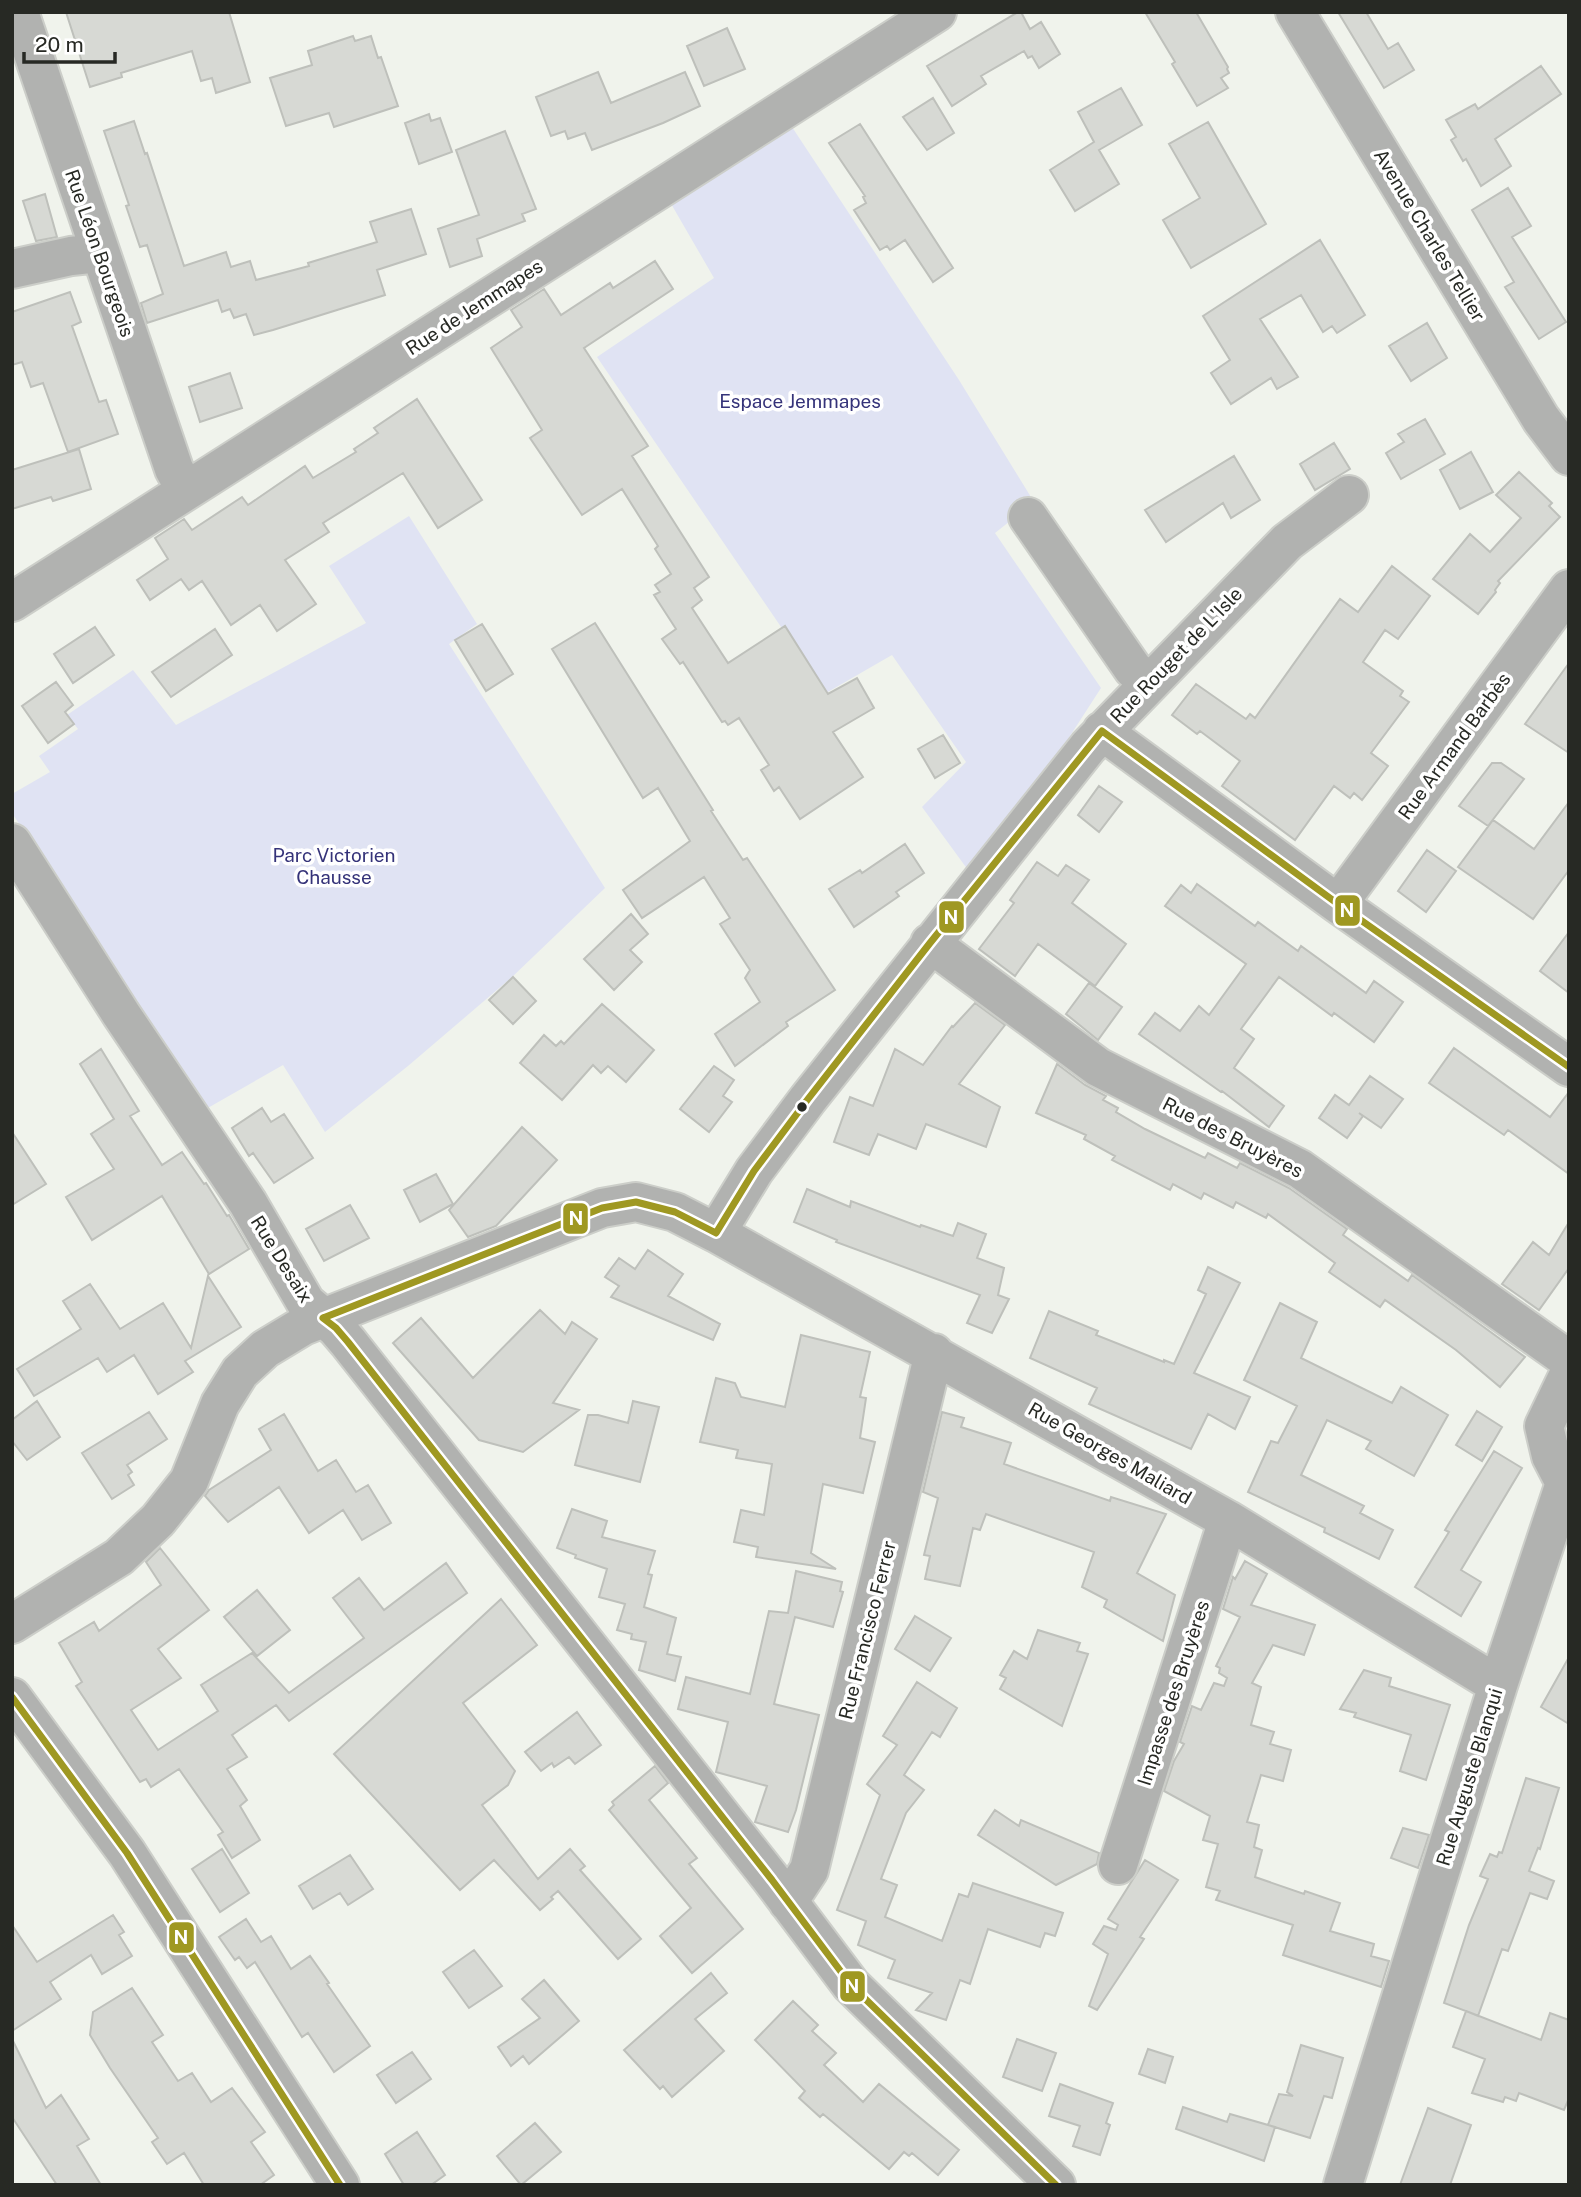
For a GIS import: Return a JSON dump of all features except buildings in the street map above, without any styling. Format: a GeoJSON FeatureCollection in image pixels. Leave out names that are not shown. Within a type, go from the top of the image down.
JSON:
{"type":"FeatureCollection","features":[{"type":"Feature","properties":{"kind":"street","name":"Rue Léon Bourgeois"},"geometry":{"type":"LineString","coordinates":[[19,12],[174,469],[186,491]]}},
{"type":"Feature","properties":{"kind":"street","name":"Rue de Jemmapes"},"geometry":{"type":"LineString","coordinates":[[12,603],[937,12]]}},
{"type":"Feature","properties":{"kind":"street","name":"Avenue Charles Tellier"},"geometry":{"type":"LineString","coordinates":[[1295,12],[1541,419],[1569,456]]}},
{"type":"Feature","properties":{"kind":"street"},"geometry":{"type":"LineString","coordinates":[[12,269],[71,256],[99,253]]}},
{"type":"Feature","properties":{"kind":"street","name":"Rue Rouget de L'Isle"},"geometry":{"type":"LineString","coordinates":[[716,1233],[754,1171],[792,1120],[930,943],[1102,731],[1287,542],[1349,495]]}},
{"type":"Feature","properties":{"kind":"street"},"geometry":{"type":"LineString","coordinates":[[1028,517],[1133,669],[1149,682]]}},
{"type":"Feature","properties":{"kind":"street","name":"Rue Armand Barbès"},"geometry":{"type":"LineString","coordinates":[[1338,904],[1569,589]]}},
{"type":"Feature","properties":{"kind":"street"},"geometry":{"type":"LineString","coordinates":[[1102,731],[1338,904],[1569,1067]]}},
{"type":"Feature","properties":{"kind":"street","name":"Rue Desaix"},"geometry":{"type":"LineString","coordinates":[[12,843],[121,1014],[248,1203],[306,1303],[348,1342],[851,1985],[1056,2185]]}},
{"type":"Feature","properties":{"kind":"street","name":"Rue des Bruyères"},"geometry":{"type":"LineString","coordinates":[[930,943],[1098,1067],[1300,1170],[1569,1360]]}},
{"type":"Feature","properties":{"kind":"street"},"geometry":{"type":"LineString","coordinates":[[12,1624],[119,1557],[158,1520],[189,1481],[220,1404],[240,1373],[265,1349],[303,1326],[602,1208],[636,1202],[675,1212],[716,1233]]}},
{"type":"Feature","properties":{"kind":"street","name":"Rue Georges Maliard"},"geometry":{"type":"LineString","coordinates":[[716,1233],[1228,1520],[1498,1685]]}},
{"type":"Feature","properties":{"kind":"street","name":"Rue Francisco Ferrer"},"geometry":{"type":"LineString","coordinates":[[788,1902],[809,1870],[934,1353]]}},
{"type":"Feature","properties":{"kind":"street","name":"Rue Auguste Blanqui"},"geometry":{"type":"LineString","coordinates":[[1343,2185],[1498,1685],[1567,1484],[1551,1457],[1544,1426],[1569,1374]]}},
{"type":"Feature","properties":{"kind":"street","name":"Impasse des Bruyères"},"geometry":{"type":"LineString","coordinates":[[1118,1865],[1228,1520]]}},
{"type":"Feature","properties":{"kind":"street"},"geometry":{"type":"LineString","coordinates":[[12,1698],[127,1853],[325,2179]]}},
{"type":"Feature","properties":{"kind":"green space","name":"Espace Jemmapes"},"geometry":{"type":"Polygon","coordinates":[[[792,127],[959,380],[1034,502],[995,533],[1101,688],[1059,753],[968,870],[922,807],[966,762],[892,655],[826,693],[597,357],[714,278],[670,202],[792,127]]]}},
{"type":"Feature","properties":{"kind":"green space","name":"Parc Victorien Chausse"},"geometry":{"type":"Polygon","coordinates":[[[409,516],[477,624],[449,644],[605,888],[511,978],[325,1132],[283,1065],[206,1109],[12,813],[12,794],[50,772],[39,756],[78,729],[67,715],[133,670],[176,725],[366,623],[329,566],[409,516]]]}},
{"type":"Feature","properties":{"kind":"transit line","name":"N"},"geometry":{"type":"LineString","coordinates":[[323,1318],[602,1208],[636,1202],[675,1212],[716,1233],[754,1171],[808,1099],[1102,731],[1338,904],[1569,1067]]}},
{"type":"Feature","properties":{"kind":"transit line","name":"N"},"geometry":{"type":"LineString","coordinates":[[323,1318],[348,1342],[772,1880],[851,1985],[1056,2185]]}},
{"type":"Feature","properties":{"kind":"transit line","name":"N"},"geometry":{"type":"LineString","coordinates":[[12,1697],[127,1853],[340,2185]]}}]}
